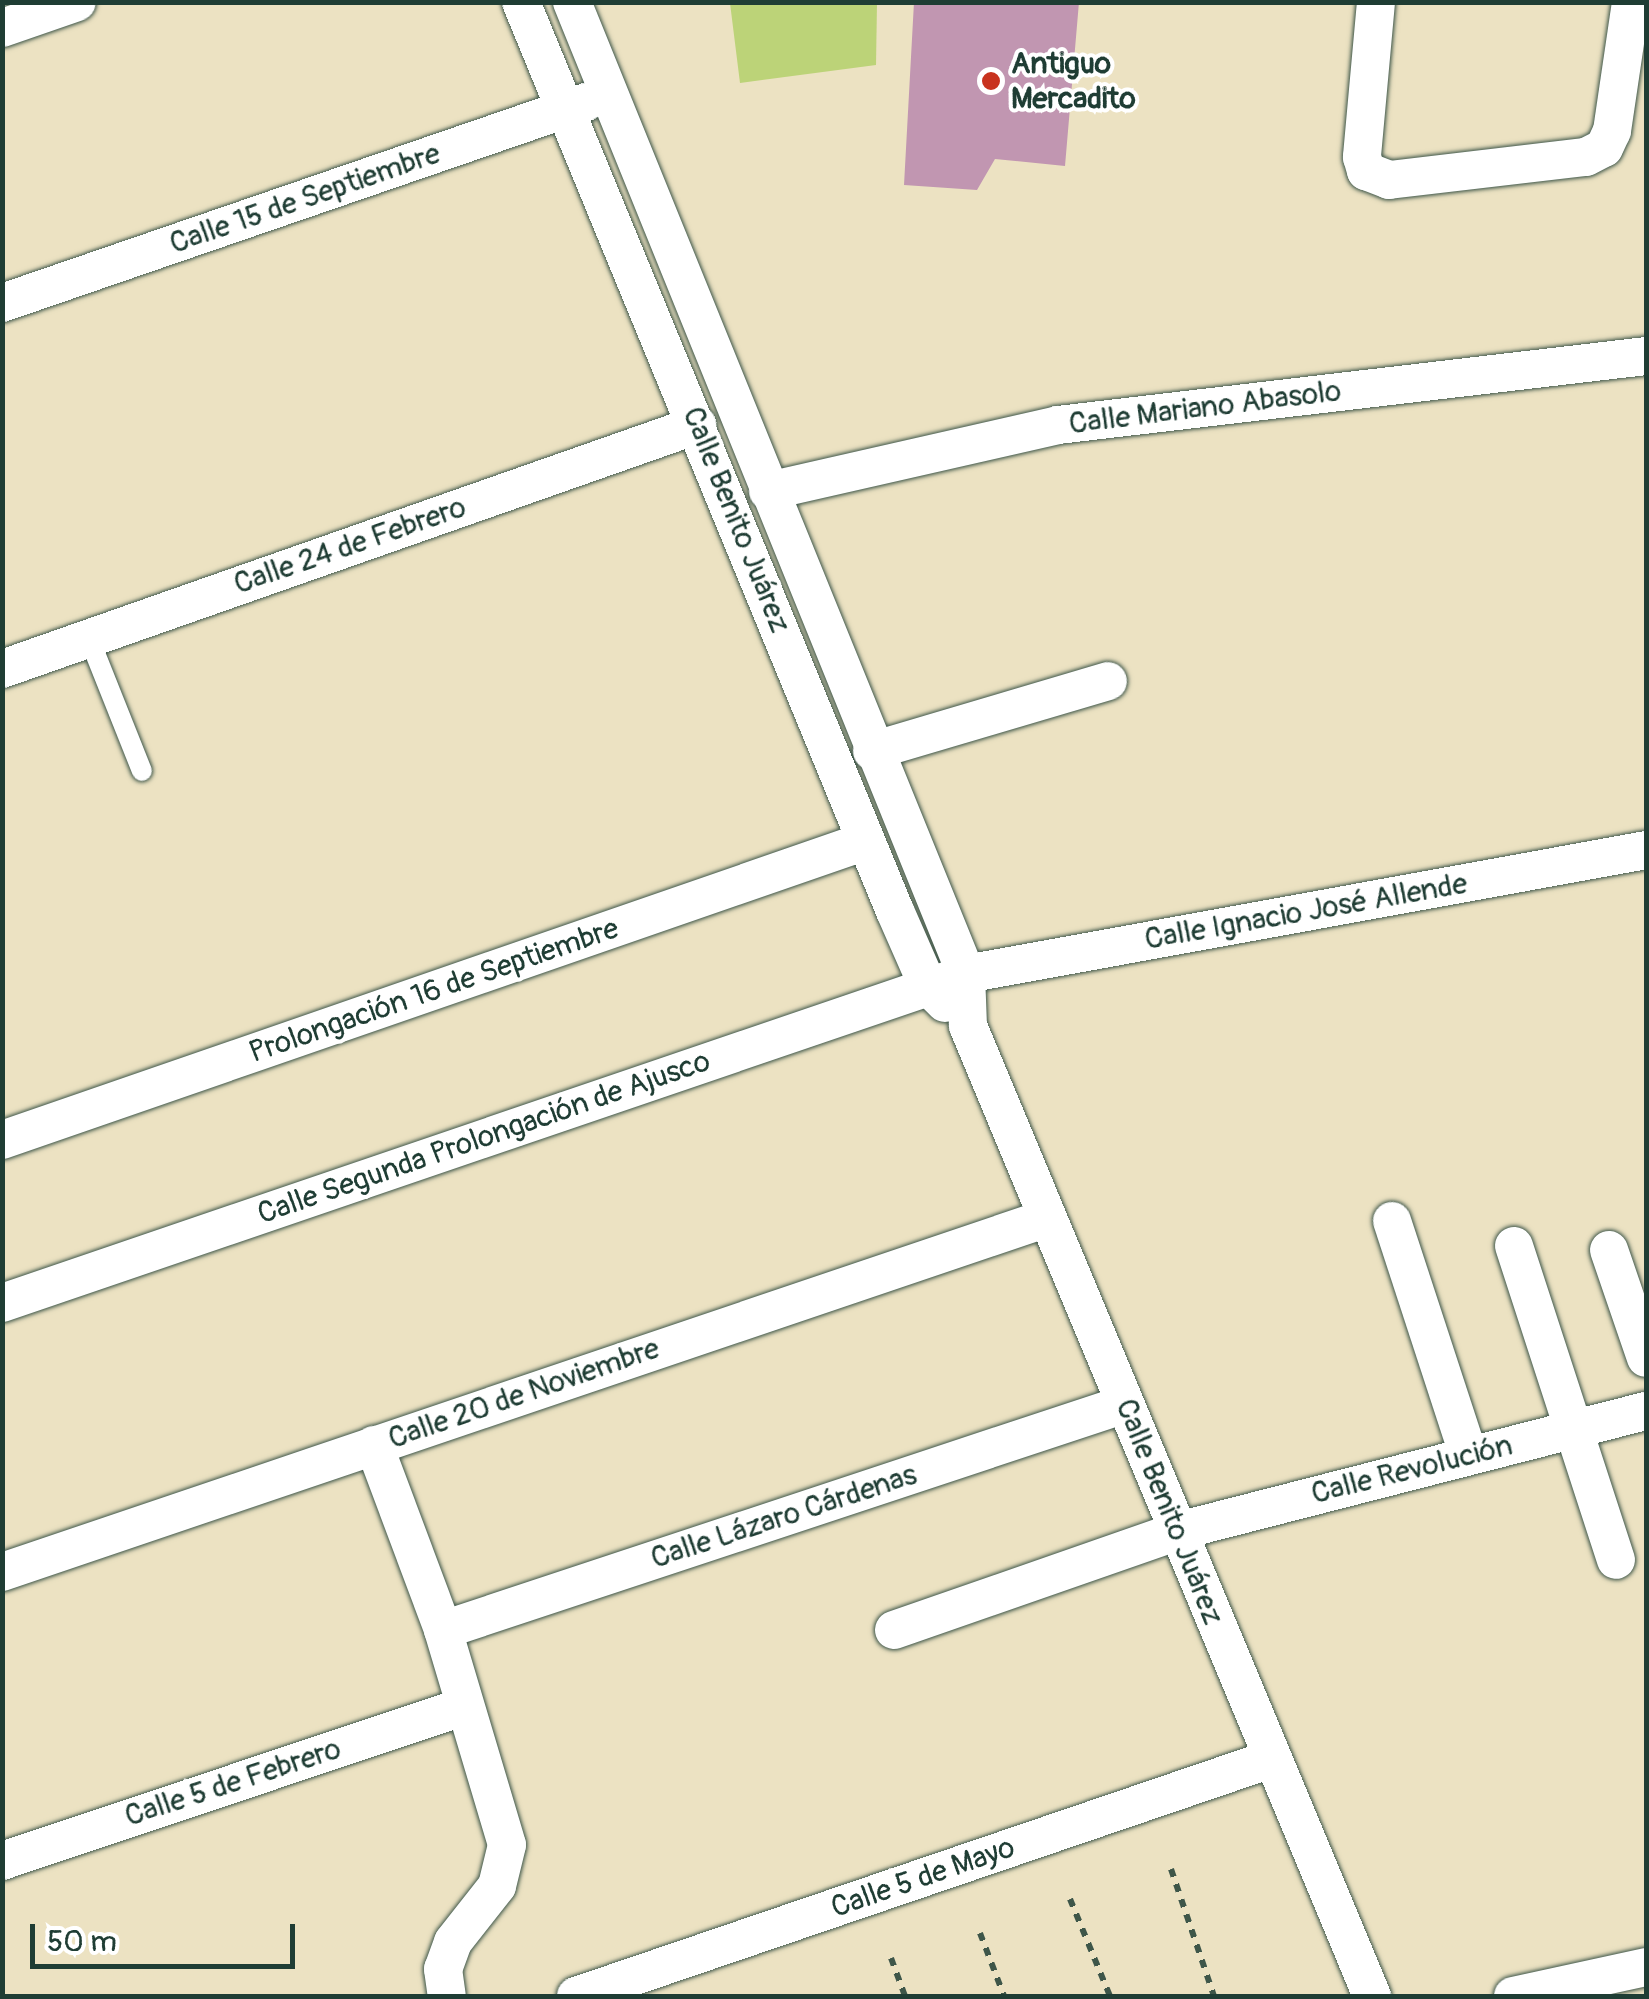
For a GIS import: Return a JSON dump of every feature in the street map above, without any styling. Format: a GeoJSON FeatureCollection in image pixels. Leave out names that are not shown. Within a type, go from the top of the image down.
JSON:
{"type":"FeatureCollection","features":[{"type":"Feature","properties":{"kind":"street"},"geometry":{"type":"LineString","coordinates":[[2,28],[77,2]]}},
{"type":"Feature","properties":{"kind":"street","name":"Calle Benito Juárez"},"geometry":{"type":"LineString","coordinates":[[521,2],[928,986],[968,1026]]}},
{"type":"Feature","properties":{"kind":"street","name":"Calle Benito Juárez"},"geometry":{"type":"LineString","coordinates":[[572,2],[872,751],[966,974],[968,1026],[1270,1759],[1372,1996]]}},
{"type":"Feature","properties":{"kind":"street"},"geometry":{"type":"LineString","coordinates":[[1376,2],[1362,157],[1366,171],[1389,180],[1586,157],[1604,148],[1612,132],[1631,2]]}},
{"type":"Feature","properties":{"kind":"street","name":"Calle 15 de Septiembre"},"geometry":{"type":"LineString","coordinates":[[2,303],[607,96]]}},
{"type":"Feature","properties":{"kind":"street","name":"Calle Mariano Abasolo"},"geometry":{"type":"LineString","coordinates":[[768,492],[1058,425],[1646,356]]}},
{"type":"Feature","properties":{"kind":"street","name":"Calle 24 de Febrero"},"geometry":{"type":"LineString","coordinates":[[2,669],[698,425]]}},
{"type":"Feature","properties":{"kind":"street"},"geometry":{"type":"LineString","coordinates":[[872,751],[1108,680]]}},
{"type":"Feature","properties":{"kind":"street","name":"Prolongación 16 de Septiembre"},"geometry":{"type":"LineString","coordinates":[[2,1140],[866,841]]}},
{"type":"Feature","properties":{"kind":"street","name":"Calle Ignacio José Allende"},"geometry":{"type":"LineString","coordinates":[[966,974],[1646,850]]}},
{"type":"Feature","properties":{"kind":"street","name":"Calle Segunda Prolongación de Ajusco"},"geometry":{"type":"LineString","coordinates":[[2,1302],[966,974]]}},
{"type":"Feature","properties":{"kind":"street","name":"Calle 20 de Noviembre"},"geometry":{"type":"LineString","coordinates":[[2,1572],[1047,1218]]}},
{"type":"Feature","properties":{"kind":"street"},"geometry":{"type":"LineString","coordinates":[[1392,1221],[1468,1453]]}},
{"type":"Feature","properties":{"kind":"street"},"geometry":{"type":"LineString","coordinates":[[1514,1246],[1616,1560]]}},
{"type":"Feature","properties":{"kind":"street"},"geometry":{"type":"LineString","coordinates":[[1609,1250],[1646,1358]]}},
{"type":"Feature","properties":{"kind":"street","name":"Calle Lázaro Cárdenas"},"geometry":{"type":"LineString","coordinates":[[443,1630],[1125,1404]]}},
{"type":"Feature","properties":{"kind":"street","name":"Calle Revolución"},"geometry":{"type":"LineString","coordinates":[[894,1630],[1178,1531],[1468,1453],[1646,1411]]}},
{"type":"Feature","properties":{"kind":"street"},"geometry":{"type":"LineString","coordinates":[[374,1444],[443,1630],[507,1845],[497,1886],[454,1942],[444,1969],[447,1996]]}},
{"type":"Feature","properties":{"kind":"street","name":"Calle 5 de Febrero"},"geometry":{"type":"LineString","coordinates":[[2,1860],[464,1706]]}},
{"type":"Feature","properties":{"kind":"street","name":"Calle 5 de Mayo"},"geometry":{"type":"LineString","coordinates":[[576,1996],[1270,1759]]}},
{"type":"Feature","properties":{"kind":"street"},"geometry":{"type":"LineString","coordinates":[[1513,1996],[1575,1989],[1646,1967]]}},
{"type":"Feature","properties":{"kind":"lane"},"geometry":{"type":"LineString","coordinates":[[89,638],[142,771]]}},
{"type":"Feature","properties":{"kind":"path"},"geometry":{"type":"LineString","coordinates":[[1170,1869],[1214,1996]]}},
{"type":"Feature","properties":{"kind":"path"},"geometry":{"type":"LineString","coordinates":[[1070,1899],[1110,1996]]}},
{"type":"Feature","properties":{"kind":"path"},"geometry":{"type":"LineString","coordinates":[[980,1933],[1004,1996]]}},
{"type":"Feature","properties":{"kind":"path"},"geometry":{"type":"LineString","coordinates":[[892,1958],[905,1996]]}},
{"type":"Feature","properties":{"kind":"green space"},"geometry":{"type":"Polygon","coordinates":[[[730,3],[877,3],[876,65],[740,83],[730,3]]]}},
{"type":"Feature","properties":{"kind":"building","name":"Antiguo Mercadito"},"geometry":{"type":"Polygon","coordinates":[[[914,2],[1079,2],[1065,166],[995,159],[977,190],[904,185],[914,2]]]}},
{"type":"Feature","properties":{"kind":"place","name":"Antiguo Mercadito"},"geometry":{"type":"Point","coordinates":[991,81]}}]}
